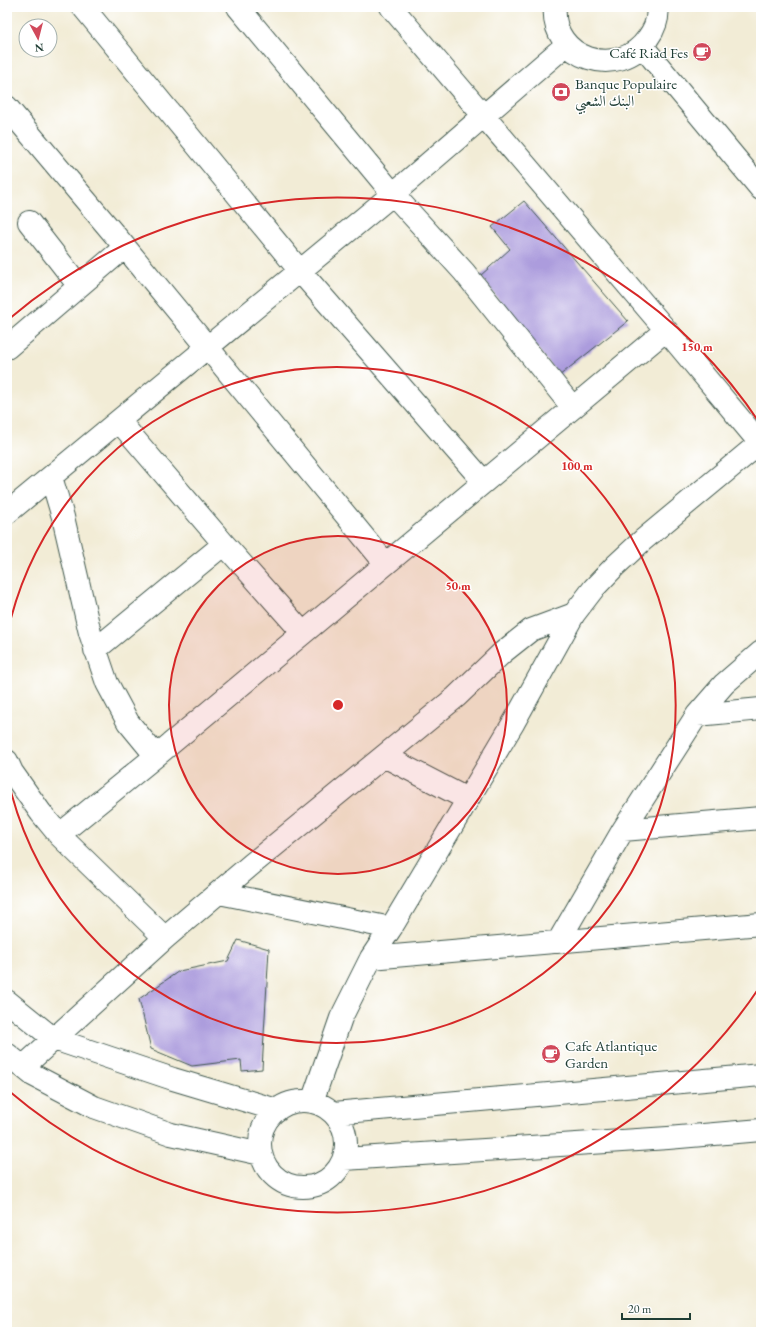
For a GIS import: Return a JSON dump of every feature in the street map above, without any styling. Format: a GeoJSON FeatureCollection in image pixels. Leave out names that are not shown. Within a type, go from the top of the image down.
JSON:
{"type":"FeatureCollection","features":[{"type":"Feature","properties":{"kind":"street"},"geometry":{"type":"LineString","coordinates":[[83,7],[300,271],[484,482]]}},
{"type":"Feature","properties":{"kind":"street"},"geometry":{"type":"LineString","coordinates":[[238,7],[393,194],[464,272],[573,408]]}},
{"type":"Feature","properties":{"kind":"street"},"geometry":{"type":"LineString","coordinates":[[312,1102],[340,1018],[371,958],[391,928],[514,722],[574,614],[594,588],[643,540],[761,442],[391,7]]}},
{"type":"Feature","properties":{"kind":"street"},"geometry":{"type":"LineString","coordinates":[[555,7],[554,15],[566,45],[588,59],[607,62],[626,58],[643,47],[654,31],[658,12],[657,7]]}},
{"type":"Feature","properties":{"kind":"street"},"geometry":{"type":"LineString","coordinates":[[7,513],[393,194],[566,45]]}},
{"type":"Feature","properties":{"kind":"street"},"geometry":{"type":"LineString","coordinates":[[643,47],[761,189]]}},
{"type":"Feature","properties":{"kind":"street"},"geometry":{"type":"LineString","coordinates":[[7,106],[386,564]]}},
{"type":"Feature","properties":{"kind":"street"},"geometry":{"type":"LineString","coordinates":[[29,222],[79,286]]}},
{"type":"Feature","properties":{"kind":"street"},"geometry":{"type":"LineString","coordinates":[[7,348],[125,247]]}},
{"type":"Feature","properties":{"kind":"street"},"geometry":{"type":"LineString","coordinates":[[59,835],[156,756],[666,330]]}},
{"type":"Feature","properties":{"kind":"street"},"geometry":{"type":"LineString","coordinates":[[119,421],[224,544],[303,633]]}},
{"type":"Feature","properties":{"kind":"street"},"geometry":{"type":"LineString","coordinates":[[51,477],[63,517],[90,633],[107,683],[128,722],[156,756]]}},
{"type":"Feature","properties":{"kind":"street"},"geometry":{"type":"LineString","coordinates":[[95,650],[224,544]]}},
{"type":"Feature","properties":{"kind":"street"},"geometry":{"type":"LineString","coordinates":[[261,1154],[171,1134],[94,1107],[33,1076],[15,1060],[54,1038],[165,938],[258,859],[456,697],[502,653],[531,630],[574,614]]}},
{"type":"Feature","properties":{"kind":"street"},"geometry":{"type":"LineString","coordinates":[[558,942],[624,830],[697,715],[724,684],[761,652]]}},
{"type":"Feature","properties":{"kind":"street"},"geometry":{"type":"LineString","coordinates":[[697,715],[761,709]]}},
{"type":"Feature","properties":{"kind":"street"},"geometry":{"type":"LineString","coordinates":[[384,756],[467,799]]}},
{"type":"Feature","properties":{"kind":"street"},"geometry":{"type":"LineString","coordinates":[[7,761],[12,772],[40,813],[59,835],[165,938]]}},
{"type":"Feature","properties":{"kind":"street"},"geometry":{"type":"LineString","coordinates":[[624,830],[761,818]]}},
{"type":"Feature","properties":{"kind":"street"},"geometry":{"type":"LineString","coordinates":[[219,893],[391,928]]}},
{"type":"Feature","properties":{"kind":"street"},"geometry":{"type":"LineString","coordinates":[[371,958],[761,924]]}},
{"type":"Feature","properties":{"kind":"street"},"geometry":{"type":"LineString","coordinates":[[7,1001],[54,1038],[173,1079],[277,1110]]}},
{"type":"Feature","properties":{"kind":"street"},"geometry":{"type":"LineString","coordinates":[[334,1113],[761,1075]]}},
{"type":"Feature","properties":{"kind":"street"},"geometry":{"type":"LineString","coordinates":[[300,1101],[312,1102],[324,1106],[334,1113],[342,1123],[346,1135],[347,1147],[344,1159],[338,1170],[329,1179],[319,1185],[307,1188],[294,1187],[273,1175],[265,1165],[261,1154],[260,1141],[268,1118],[277,1110],[288,1104],[300,1101]]}},
{"type":"Feature","properties":{"kind":"street"},"geometry":{"type":"LineString","coordinates":[[344,1159],[668,1138],[761,1130]]}},
{"type":"Feature","properties":{"kind":"building"},"geometry":{"type":"Polygon","coordinates":[[[524,201],[628,321],[559,376],[480,276],[510,249],[492,227],[524,201]]]}},
{"type":"Feature","properties":{"kind":"building"},"geometry":{"type":"Polygon","coordinates":[[[238,940],[269,949],[262,1069],[242,1071],[241,1060],[192,1066],[151,1049],[139,999],[179,971],[228,961],[238,940]]]}},
{"type":"Feature","properties":{"kind":"place","name":"Café Riad Fes"},"geometry":{"type":"Point","coordinates":[702,52]}},
{"type":"Feature","properties":{"kind":"place","name":"Banque Populaire البنك الشعبي"},"geometry":{"type":"Point","coordinates":[561,92]}},
{"type":"Feature","properties":{"kind":"place","name":"Cafe Atlantique Garden"},"geometry":{"type":"Point","coordinates":[551,1054]}}]}
